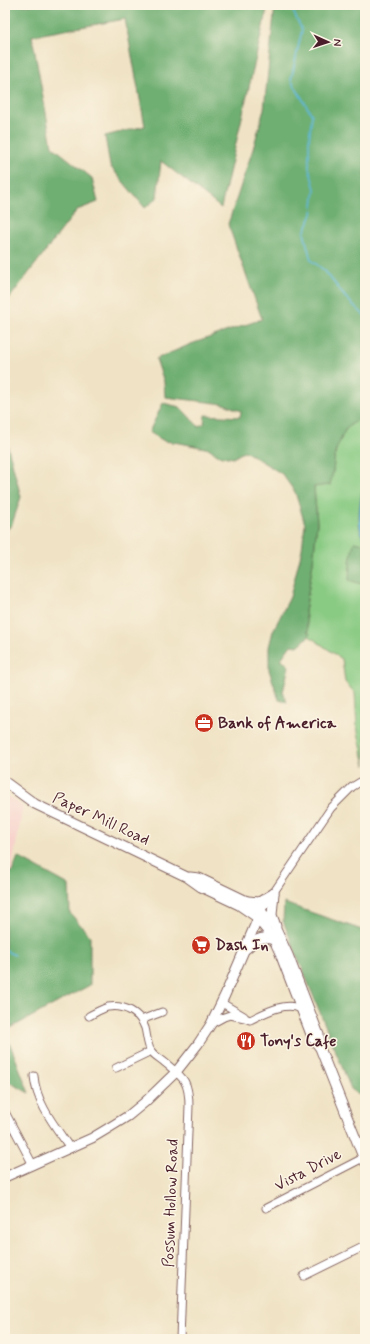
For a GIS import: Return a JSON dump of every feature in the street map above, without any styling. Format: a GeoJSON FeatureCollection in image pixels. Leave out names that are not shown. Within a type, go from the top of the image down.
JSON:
{"type":"FeatureCollection","features":[{"type":"Feature","properties":{"kind":"main road","name":"Paper Mill Road"},"geometry":{"type":"LineString","coordinates":[[5,782],[35,804],[187,877],[201,887],[259,914]]}},
{"type":"Feature","properties":{"kind":"main road","name":"Paper Mill Road"},"geometry":{"type":"LineString","coordinates":[[187,877],[199,878],[246,901],[275,927],[277,940],[301,1010],[312,1037],[320,1048],[364,1160]]}},
{"type":"Feature","properties":{"kind":"main road"},"geometry":{"type":"LineString","coordinates":[[246,901],[258,902],[274,893]]}},
{"type":"Feature","properties":{"kind":"main road"},"geometry":{"type":"LineString","coordinates":[[244,951],[254,941],[260,938],[277,940],[272,915],[274,893]]}},
{"type":"Feature","properties":{"kind":"main road"},"geometry":{"type":"LineString","coordinates":[[5,1177],[92,1138],[128,1116],[176,1072],[198,1044],[211,1024],[222,1003],[259,914]]}},
{"type":"Feature","properties":{"kind":"main road","name":"Paper Mill Road"},"geometry":{"type":"LineString","coordinates":[[277,940],[312,1017],[319,1036],[320,1048]]}},
{"type":"Feature","properties":{"kind":"main road"},"geometry":{"type":"LineString","coordinates":[[297,997],[301,997],[312,1017]]}},
{"type":"Feature","properties":{"kind":"street"},"geometry":{"type":"LineString","coordinates":[[259,914],[331,808],[352,787],[365,779]]}},
{"type":"Feature","properties":{"kind":"street"},"geometry":{"type":"LineString","coordinates":[[211,1024],[226,1016],[246,1018],[250,1020],[281,1007],[297,997]]}},
{"type":"Feature","properties":{"kind":"street"},"geometry":{"type":"LineString","coordinates":[[222,1003],[241,1013],[246,1018]]}},
{"type":"Feature","properties":{"kind":"street"},"geometry":{"type":"LineString","coordinates":[[281,1007],[292,1006],[301,1010]]}},
{"type":"Feature","properties":{"kind":"street"},"geometry":{"type":"LineString","coordinates":[[89,1016],[102,1009],[118,1007],[131,1011],[142,1020],[151,1050],[116,1068]]}},
{"type":"Feature","properties":{"kind":"street"},"geometry":{"type":"LineString","coordinates":[[142,1020],[162,1012]]}},
{"type":"Feature","properties":{"kind":"street","name":"Possum Hollow Road"},"geometry":{"type":"LineString","coordinates":[[151,1050],[183,1078],[186,1084],[189,1100],[180,1339]]}},
{"type":"Feature","properties":{"kind":"street"},"geometry":{"type":"LineString","coordinates":[[34,1076],[34,1084],[48,1118],[70,1148]]}},
{"type":"Feature","properties":{"kind":"street"},"geometry":{"type":"LineString","coordinates":[[5,1112],[33,1165]]}},
{"type":"Feature","properties":{"kind":"street","name":"Vista Drive"},"geometry":{"type":"LineString","coordinates":[[266,1208],[364,1160]]}},
{"type":"Feature","properties":{"kind":"street"},"geometry":{"type":"LineString","coordinates":[[304,1276],[365,1246]]}},
{"type":"Feature","properties":{"kind":"shaded area"},"geometry":{"type":"Polygon","coordinates":[[[5,794],[23,807],[11,872],[5,871],[5,794]]]}},
{"type":"Feature","properties":{"kind":"green space"},"geometry":{"type":"Polygon","coordinates":[[[5,5],[268,5],[221,208],[161,161],[157,198],[145,208],[110,166],[105,136],[145,126],[125,19],[32,36],[52,146],[92,178],[98,202],[77,210],[5,304],[5,5]]]}},
{"type":"Feature","properties":{"kind":"green space"},"geometry":{"type":"Polygon","coordinates":[[[275,5],[365,5],[365,415],[346,428],[335,452],[330,485],[314,487],[317,523],[313,562],[305,612],[308,632],[310,634],[298,646],[291,645],[281,659],[289,666],[283,692],[287,702],[279,700],[269,670],[269,647],[273,631],[290,597],[302,549],[305,524],[295,492],[282,474],[245,451],[233,458],[217,455],[210,449],[164,441],[149,432],[163,403],[180,407],[198,426],[204,424],[205,415],[240,417],[241,411],[224,404],[165,397],[164,382],[156,359],[191,344],[262,319],[228,224],[253,149],[264,109],[275,5]]]}},
{"type":"Feature","properties":{"kind":"green space"},"geometry":{"type":"Polygon","coordinates":[[[365,415],[365,766],[357,727],[355,693],[345,682],[342,659],[309,636],[305,612],[313,562],[317,523],[314,487],[333,472],[337,446],[344,432],[365,415]]]}},
{"type":"Feature","properties":{"kind":"green space"},"geometry":{"type":"Polygon","coordinates":[[[5,436],[21,497],[12,524],[5,532],[5,436]]]}},
{"type":"Feature","properties":{"kind":"green space"},"geometry":{"type":"Polygon","coordinates":[[[354,542],[365,544],[364,585],[349,580],[350,561],[354,542]]]}},
{"type":"Feature","properties":{"kind":"green space"},"geometry":{"type":"Polygon","coordinates":[[[18,857],[69,885],[70,913],[90,936],[90,985],[5,1031],[5,871],[12,872],[18,857]]]}},
{"type":"Feature","properties":{"kind":"green space"},"geometry":{"type":"Polygon","coordinates":[[[284,903],[365,931],[365,1093],[358,1094],[351,1089],[283,921],[284,903]]]}},
{"type":"Feature","properties":{"kind":"green space"},"geometry":{"type":"Polygon","coordinates":[[[5,1031],[29,1093],[5,1080],[5,1031]]]}},
{"type":"Feature","properties":{"kind":"water"},"geometry":{"type":"Polygon","coordinates":[[[365,479],[365,541],[360,528],[359,511],[365,479]]]}},
{"type":"Feature","properties":{"kind":"waterway"},"geometry":{"type":"LineString","coordinates":[[290,5],[302,30],[291,80],[312,115],[309,140],[309,168],[315,189],[312,214],[304,233],[311,260],[325,271],[346,298],[365,316]]}},
{"type":"Feature","properties":{"kind":"waterway"},"geometry":{"type":"LineString","coordinates":[[5,951],[15,955]]}},
{"type":"Feature","properties":{"kind":"place","name":"Bank of America"},"geometry":{"type":"Point","coordinates":[204,723]}},
{"type":"Feature","properties":{"kind":"place","name":"Dash In"},"geometry":{"type":"Point","coordinates":[201,945]}},
{"type":"Feature","properties":{"kind":"place","name":"Tony's Cafe"},"geometry":{"type":"Point","coordinates":[246,1041]}}]}
